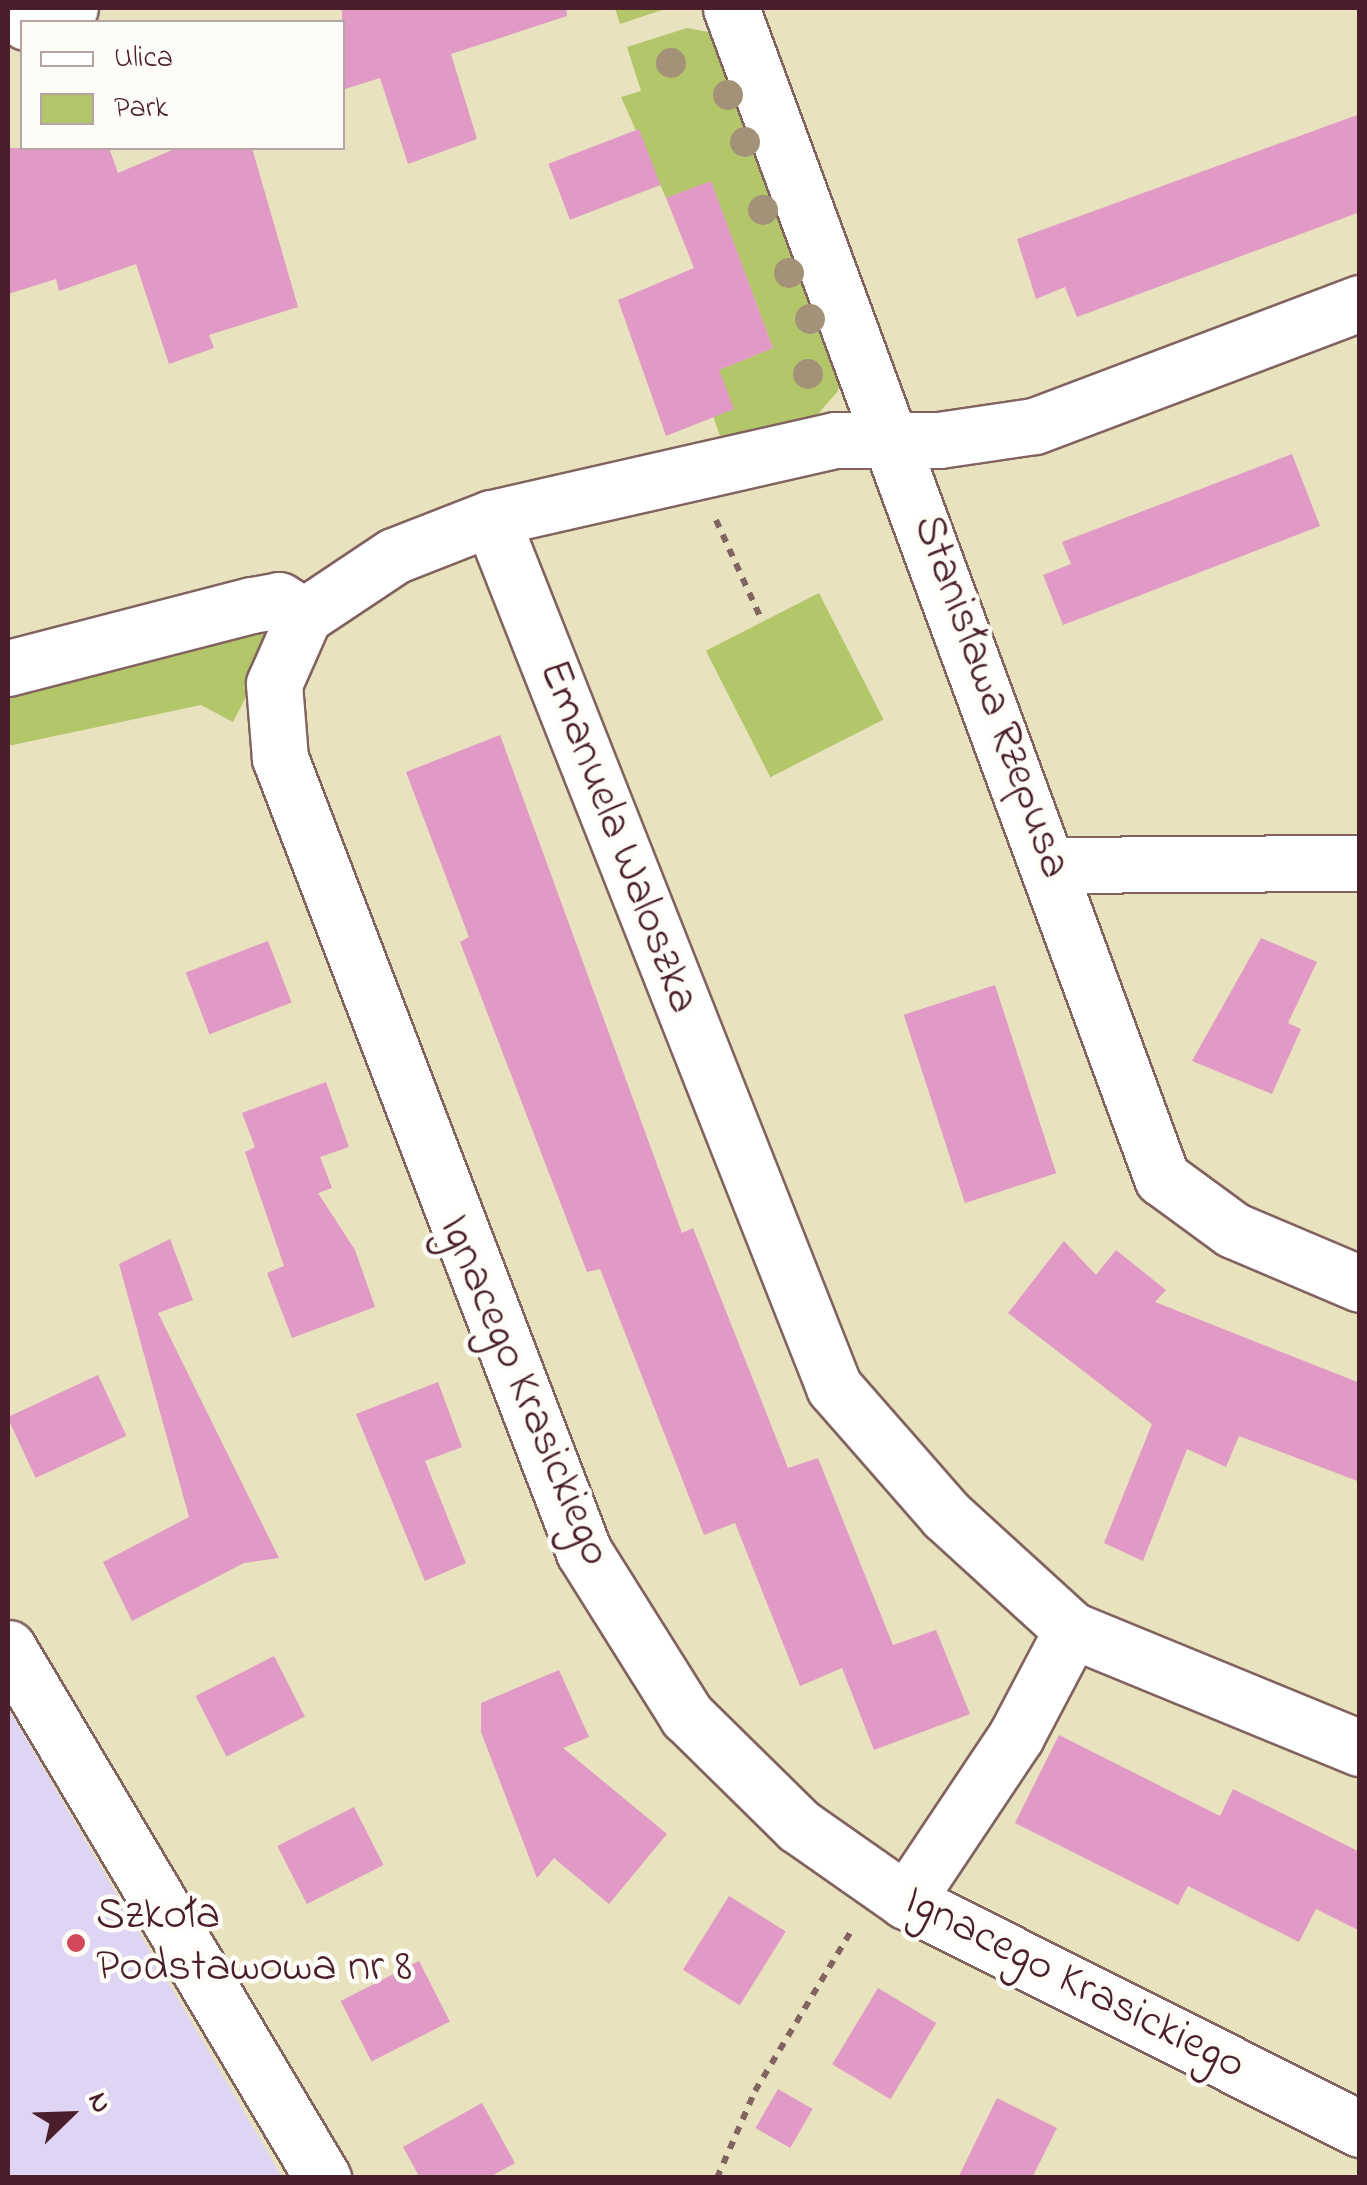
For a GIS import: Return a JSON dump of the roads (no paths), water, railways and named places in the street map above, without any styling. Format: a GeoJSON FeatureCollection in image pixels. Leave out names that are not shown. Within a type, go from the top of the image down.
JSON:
{"type":"FeatureCollection","features":[{"type":"Feature","properties":{"kind":"street"},"geometry":{"type":"LineString","coordinates":[[33,20],[70,8]]}},
{"type":"Feature","properties":{"kind":"street","name":"Stanisława Rzepusa"},"geometry":{"type":"LineString","coordinates":[[731,8],[1052,864],[1162,1178],[1234,1230],[1360,1284]]}},
{"type":"Feature","properties":{"kind":"street"},"geometry":{"type":"LineString","coordinates":[[8,668],[280,600],[304,616],[394,556],[492,518],[693,468],[893,437],[1034,426],[1360,302]]}},
{"type":"Feature","properties":{"kind":"street","name":"Emanuela Waloszka"},"geometry":{"type":"LineString","coordinates":[[492,518],[834,1388],[946,1515],[1072,1630],[1360,1748]]}},
{"type":"Feature","properties":{"kind":"street","name":"Ignacego Krasickiego"},"geometry":{"type":"LineString","coordinates":[[304,616],[274,684],[280,758],[584,1552],[687,1716],[798,1826],[893,1892],[1360,2129]]}},
{"type":"Feature","properties":{"kind":"street"},"geometry":{"type":"LineString","coordinates":[[1052,864],[1360,862]]}},
{"type":"Feature","properties":{"kind":"street"},"geometry":{"type":"LineString","coordinates":[[893,1892],[1016,1736],[1072,1630]]}},
{"type":"Feature","properties":{"kind":"street"},"geometry":{"type":"LineString","coordinates":[[8,1648],[323,2178]]}},
{"type":"Feature","properties":{"kind":"place","name":"Szkoła Podstawowa nr 8"},"geometry":{"type":"Point","coordinates":[76,1943]}}]}
